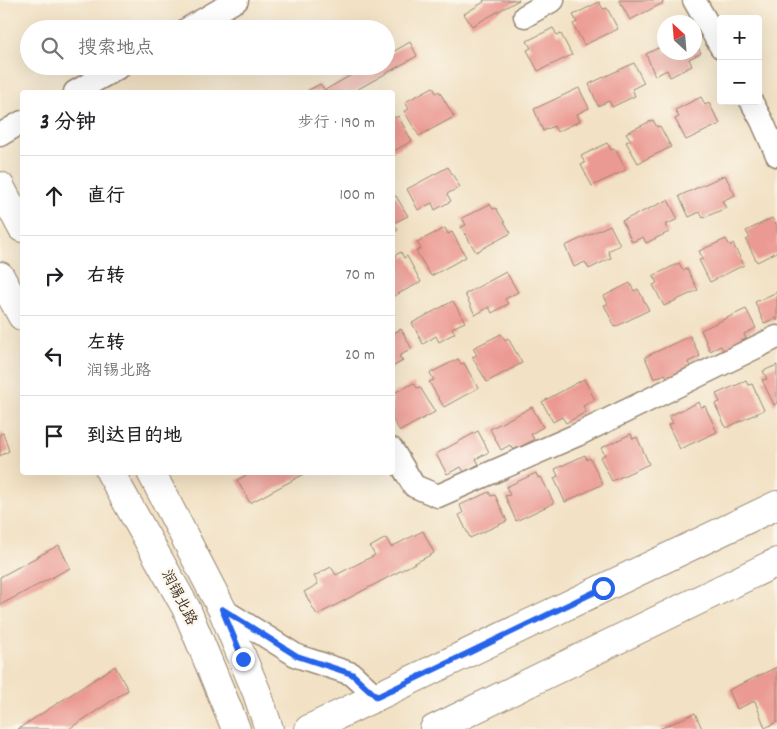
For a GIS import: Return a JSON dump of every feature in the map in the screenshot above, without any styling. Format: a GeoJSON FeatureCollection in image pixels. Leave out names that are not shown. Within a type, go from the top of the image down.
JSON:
{"type":"FeatureCollection","features":[{"type":"Feature","properties":{"kind":"main road"},"geometry":{"type":"LineString","coordinates":[[0,186],[20,224]]}},
{"type":"Feature","properties":{"kind":"main road"},"geometry":{"type":"LineString","coordinates":[[0,276],[20,312]]}},
{"type":"Feature","properties":{"kind":"main road","name":"润锡北路"},"geometry":{"type":"LineString","coordinates":[[112,475],[186,608],[236,729]]}},
{"type":"Feature","properties":{"kind":"main road"},"geometry":{"type":"LineString","coordinates":[[152,475],[222,609],[269,729]]}},
{"type":"Feature","properties":{"kind":"main road"},"geometry":{"type":"LineString","coordinates":[[309,729],[777,505]]}},
{"type":"Feature","properties":{"kind":"main road"},"geometry":{"type":"LineString","coordinates":[[434,729],[777,562]]}},
{"type":"Feature","properties":{"kind":"street"},"geometry":{"type":"LineString","coordinates":[[203,20],[237,0]]}},
{"type":"Feature","properties":{"kind":"street"},"geometry":{"type":"LineString","coordinates":[[524,16],[553,0]]}},
{"type":"Feature","properties":{"kind":"street"},"geometry":{"type":"LineString","coordinates":[[694,0],[717,40]]}},
{"type":"Feature","properties":{"kind":"street"},"geometry":{"type":"LineString","coordinates":[[79,90],[105,75]]}},
{"type":"Feature","properties":{"kind":"street"},"geometry":{"type":"LineString","coordinates":[[756,105],[770,117],[777,156]]}},
{"type":"Feature","properties":{"kind":"street"},"geometry":{"type":"LineString","coordinates":[[0,135],[20,123]]}},
{"type":"Feature","properties":{"kind":"street"},"geometry":{"type":"LineString","coordinates":[[395,454],[414,486],[438,496],[577,435],[777,337]]}},
{"type":"Feature","properties":{"kind":"street"},"geometry":{"type":"LineString","coordinates":[[222,609],[297,656],[352,674],[377,697]]}},
{"type":"Feature","properties":{"kind":"building"},"geometry":{"type":"Polygon","coordinates":[[[483,0],[519,0],[472,26],[464,14],[484,2],[483,0]]]}},
{"type":"Feature","properties":{"kind":"building"},"geometry":{"type":"Polygon","coordinates":[[[619,0],[662,0],[663,3],[630,20],[619,0]]]}},
{"type":"Feature","properties":{"kind":"building"},"geometry":{"type":"Polygon","coordinates":[[[599,2],[603,9],[607,8],[618,29],[584,45],[573,24],[577,22],[573,15],[599,2]]]}},
{"type":"Feature","properties":{"kind":"building"},"geometry":{"type":"Polygon","coordinates":[[[553,28],[557,35],[561,34],[572,55],[538,71],[527,50],[531,48],[527,41],[553,28]]]}},
{"type":"Feature","properties":{"kind":"building"},"geometry":{"type":"Polygon","coordinates":[[[410,42],[417,56],[395,68],[395,51],[410,42]]]}},
{"type":"Feature","properties":{"kind":"building"},"geometry":{"type":"Polygon","coordinates":[[[657,48],[657,60],[689,60],[692,66],[670,77],[667,70],[655,76],[646,54],[657,48]]]}},
{"type":"Feature","properties":{"kind":"building"},"geometry":{"type":"Polygon","coordinates":[[[634,63],[644,83],[632,89],[635,96],[612,107],[609,101],[598,106],[589,84],[634,63]]]}},
{"type":"Feature","properties":{"kind":"building"},"geometry":{"type":"Polygon","coordinates":[[[351,75],[383,75],[357,90],[325,90],[351,75]]]}},
{"type":"Feature","properties":{"kind":"building"},"geometry":{"type":"Polygon","coordinates":[[[320,84],[325,90],[309,90],[320,84]]]}},
{"type":"Feature","properties":{"kind":"building"},"geometry":{"type":"Polygon","coordinates":[[[433,87],[436,93],[439,91],[454,117],[419,136],[404,111],[409,109],[405,102],[433,87]]]}},
{"type":"Feature","properties":{"kind":"building"},"geometry":{"type":"Polygon","coordinates":[[[579,88],[589,108],[577,114],[580,121],[557,132],[554,126],[543,131],[534,109],[579,88]]]}},
{"type":"Feature","properties":{"kind":"building"},"geometry":{"type":"Polygon","coordinates":[[[701,97],[705,105],[709,103],[720,124],[686,140],[675,119],[679,117],[675,110],[701,97]]]}},
{"type":"Feature","properties":{"kind":"building"},"geometry":{"type":"Polygon","coordinates":[[[398,116],[412,141],[395,150],[395,118],[398,116]]]}},
{"type":"Feature","properties":{"kind":"building"},"geometry":{"type":"Polygon","coordinates":[[[653,120],[657,127],[660,126],[671,147],[638,163],[626,142],[631,140],[626,133],[653,120]]]}},
{"type":"Feature","properties":{"kind":"building"},"geometry":{"type":"Polygon","coordinates":[[[607,143],[611,150],[615,149],[626,170],[592,186],[581,165],[585,163],[581,156],[607,143]]]}},
{"type":"Feature","properties":{"kind":"building"},"geometry":{"type":"Polygon","coordinates":[[[448,167],[460,187],[447,194],[451,201],[435,210],[432,203],[418,210],[407,189],[448,167]]]}},
{"type":"Feature","properties":{"kind":"building"},"geometry":{"type":"Polygon","coordinates":[[[725,175],[735,195],[722,201],[726,208],[703,218],[700,212],[689,217],[679,196],[725,175]]]}},
{"type":"Feature","properties":{"kind":"building"},"geometry":{"type":"Polygon","coordinates":[[[395,196],[408,216],[395,222],[395,196]]]}},
{"type":"Feature","properties":{"kind":"building"},"geometry":{"type":"Polygon","coordinates":[[[668,200],[678,219],[665,225],[669,232],[646,243],[643,237],[632,242],[622,221],[668,200]]]}},
{"type":"Feature","properties":{"kind":"building"},"geometry":{"type":"Polygon","coordinates":[[[490,204],[493,209],[496,208],[511,233],[476,252],[461,227],[466,225],[462,218],[490,204]]]}},
{"type":"Feature","properties":{"kind":"building"},"geometry":{"type":"Polygon","coordinates":[[[772,218],[777,225],[777,252],[757,262],[746,240],[750,238],[746,231],[772,218]]]}},
{"type":"Feature","properties":{"kind":"building"},"geometry":{"type":"Polygon","coordinates":[[[610,225],[620,245],[608,251],[611,258],[589,269],[585,262],[574,267],[565,246],[610,225]]]}},
{"type":"Feature","properties":{"kind":"building"},"geometry":{"type":"Polygon","coordinates":[[[445,228],[448,234],[452,232],[466,257],[431,276],[416,251],[421,249],[417,242],[445,228]]]}},
{"type":"Feature","properties":{"kind":"building"},"geometry":{"type":"Polygon","coordinates":[[[726,239],[730,246],[733,244],[744,265],[710,282],[699,260],[703,259],[699,251],[726,239]]]}},
{"type":"Feature","properties":{"kind":"building"},"geometry":{"type":"Polygon","coordinates":[[[401,252],[404,258],[407,256],[421,282],[395,295],[395,255],[401,252]]]}},
{"type":"Feature","properties":{"kind":"building"},"geometry":{"type":"Polygon","coordinates":[[[679,263],[683,270],[687,269],[698,290],[664,306],[653,285],[657,283],[653,276],[679,263]]]}},
{"type":"Feature","properties":{"kind":"building"},"geometry":{"type":"Polygon","coordinates":[[[506,272],[518,292],[505,299],[508,304],[492,313],[489,307],[475,315],[465,294],[506,272]]]}},
{"type":"Feature","properties":{"kind":"building"},"geometry":{"type":"Polygon","coordinates":[[[630,283],[634,291],[638,289],[649,310],[615,327],[604,305],[608,304],[604,296],[630,283]]]}},
{"type":"Feature","properties":{"kind":"building"},"geometry":{"type":"Polygon","coordinates":[[[777,292],[777,321],[776,318],[764,323],[755,302],[777,292]]]}},
{"type":"Feature","properties":{"kind":"building"},"geometry":{"type":"Polygon","coordinates":[[[453,301],[465,322],[452,328],[455,333],[439,342],[436,336],[423,344],[412,323],[453,301]]]}},
{"type":"Feature","properties":{"kind":"building"},"geometry":{"type":"Polygon","coordinates":[[[746,309],[756,328],[744,334],[747,341],[724,352],[721,346],[710,351],[701,330],[746,309]]]}},
{"type":"Feature","properties":{"kind":"building"},"geometry":{"type":"Polygon","coordinates":[[[401,329],[412,349],[399,356],[403,361],[395,365],[395,332],[401,329]]]}},
{"type":"Feature","properties":{"kind":"building"},"geometry":{"type":"Polygon","coordinates":[[[501,334],[505,340],[508,338],[522,363],[487,382],[472,357],[477,355],[473,348],[501,334]]]}},
{"type":"Feature","properties":{"kind":"building"},"geometry":{"type":"Polygon","coordinates":[[[690,336],[700,356],[688,362],[691,369],[669,380],[665,374],[654,379],[645,357],[690,336]]]}},
{"type":"Feature","properties":{"kind":"building"},"geometry":{"type":"Polygon","coordinates":[[[458,359],[461,364],[464,363],[478,388],[444,407],[429,382],[434,380],[430,373],[458,359]]]}},
{"type":"Feature","properties":{"kind":"building"},"geometry":{"type":"Polygon","coordinates":[[[777,365],[777,403],[774,405],[762,380],[767,379],[763,371],[777,365]]]}},
{"type":"Feature","properties":{"kind":"building"},"geometry":{"type":"Polygon","coordinates":[[[584,379],[595,400],[583,406],[586,412],[566,423],[562,417],[553,422],[542,402],[584,379]]]}},
{"type":"Feature","properties":{"kind":"building"},"geometry":{"type":"Polygon","coordinates":[[[746,381],[748,385],[752,384],[764,410],[726,428],[715,404],[720,402],[716,394],[746,381]]]}},
{"type":"Feature","properties":{"kind":"building"},"geometry":{"type":"Polygon","coordinates":[[[414,383],[417,388],[420,387],[435,412],[400,431],[395,424],[395,392],[414,383]]]}},
{"type":"Feature","properties":{"kind":"building"},"geometry":{"type":"Polygon","coordinates":[[[699,402],[701,407],[705,406],[717,432],[680,449],[668,425],[673,423],[669,416],[699,402]]]}},
{"type":"Feature","properties":{"kind":"building"},"geometry":{"type":"Polygon","coordinates":[[[532,407],[543,427],[531,434],[534,440],[513,450],[510,445],[501,450],[490,429],[532,407]]]}},
{"type":"Feature","properties":{"kind":"building"},"geometry":{"type":"Polygon","coordinates":[[[478,431],[489,452],[476,459],[479,464],[464,472],[461,467],[447,474],[436,454],[478,431]]]}},
{"type":"Feature","properties":{"kind":"building"},"geometry":{"type":"Polygon","coordinates":[[[3,433],[9,451],[0,456],[0,434],[3,433]]]}},
{"type":"Feature","properties":{"kind":"building"},"geometry":{"type":"Polygon","coordinates":[[[631,434],[633,439],[637,437],[649,464],[612,481],[600,457],[605,455],[601,448],[631,434]]]}},
{"type":"Feature","properties":{"kind":"building"},"geometry":{"type":"Polygon","coordinates":[[[585,455],[587,460],[590,458],[603,484],[565,502],[554,478],[558,476],[555,469],[585,455]]]}},
{"type":"Feature","properties":{"kind":"building"},"geometry":{"type":"Polygon","coordinates":[[[536,473],[538,478],[541,477],[554,503],[516,521],[505,496],[510,495],[506,487],[536,473]]]}},
{"type":"Feature","properties":{"kind":"building"},"geometry":{"type":"Polygon","coordinates":[[[246,475],[302,475],[250,503],[237,480],[246,475]]]}},
{"type":"Feature","properties":{"kind":"building"},"geometry":{"type":"Polygon","coordinates":[[[489,492],[491,496],[495,495],[507,521],[470,538],[459,515],[463,513],[460,505],[489,492]]]}},
{"type":"Feature","properties":{"kind":"building"},"geometry":{"type":"Polygon","coordinates":[[[423,531],[434,553],[317,615],[304,592],[318,584],[314,576],[331,567],[336,575],[375,555],[370,547],[386,538],[391,547],[423,531]]]}},
{"type":"Feature","properties":{"kind":"building"},"geometry":{"type":"Polygon","coordinates":[[[59,545],[70,568],[0,605],[0,577],[59,545]]]}},
{"type":"Feature","properties":{"kind":"building"},"geometry":{"type":"Polygon","coordinates":[[[115,666],[128,690],[69,729],[18,729],[115,666]]]}},
{"type":"Feature","properties":{"kind":"building"},"geometry":{"type":"Polygon","coordinates":[[[777,667],[777,722],[765,728],[755,701],[737,709],[729,690],[777,667]]]}},
{"type":"Feature","properties":{"kind":"building"},"geometry":{"type":"Polygon","coordinates":[[[695,713],[702,729],[659,729],[695,713]]]}},
{"type":"Feature","properties":{"kind":"route"},"geometry":{"type":"LineString","coordinates":[[243,659],[222,609],[297,656],[352,674],[377,697],[603,588]]}}]}
